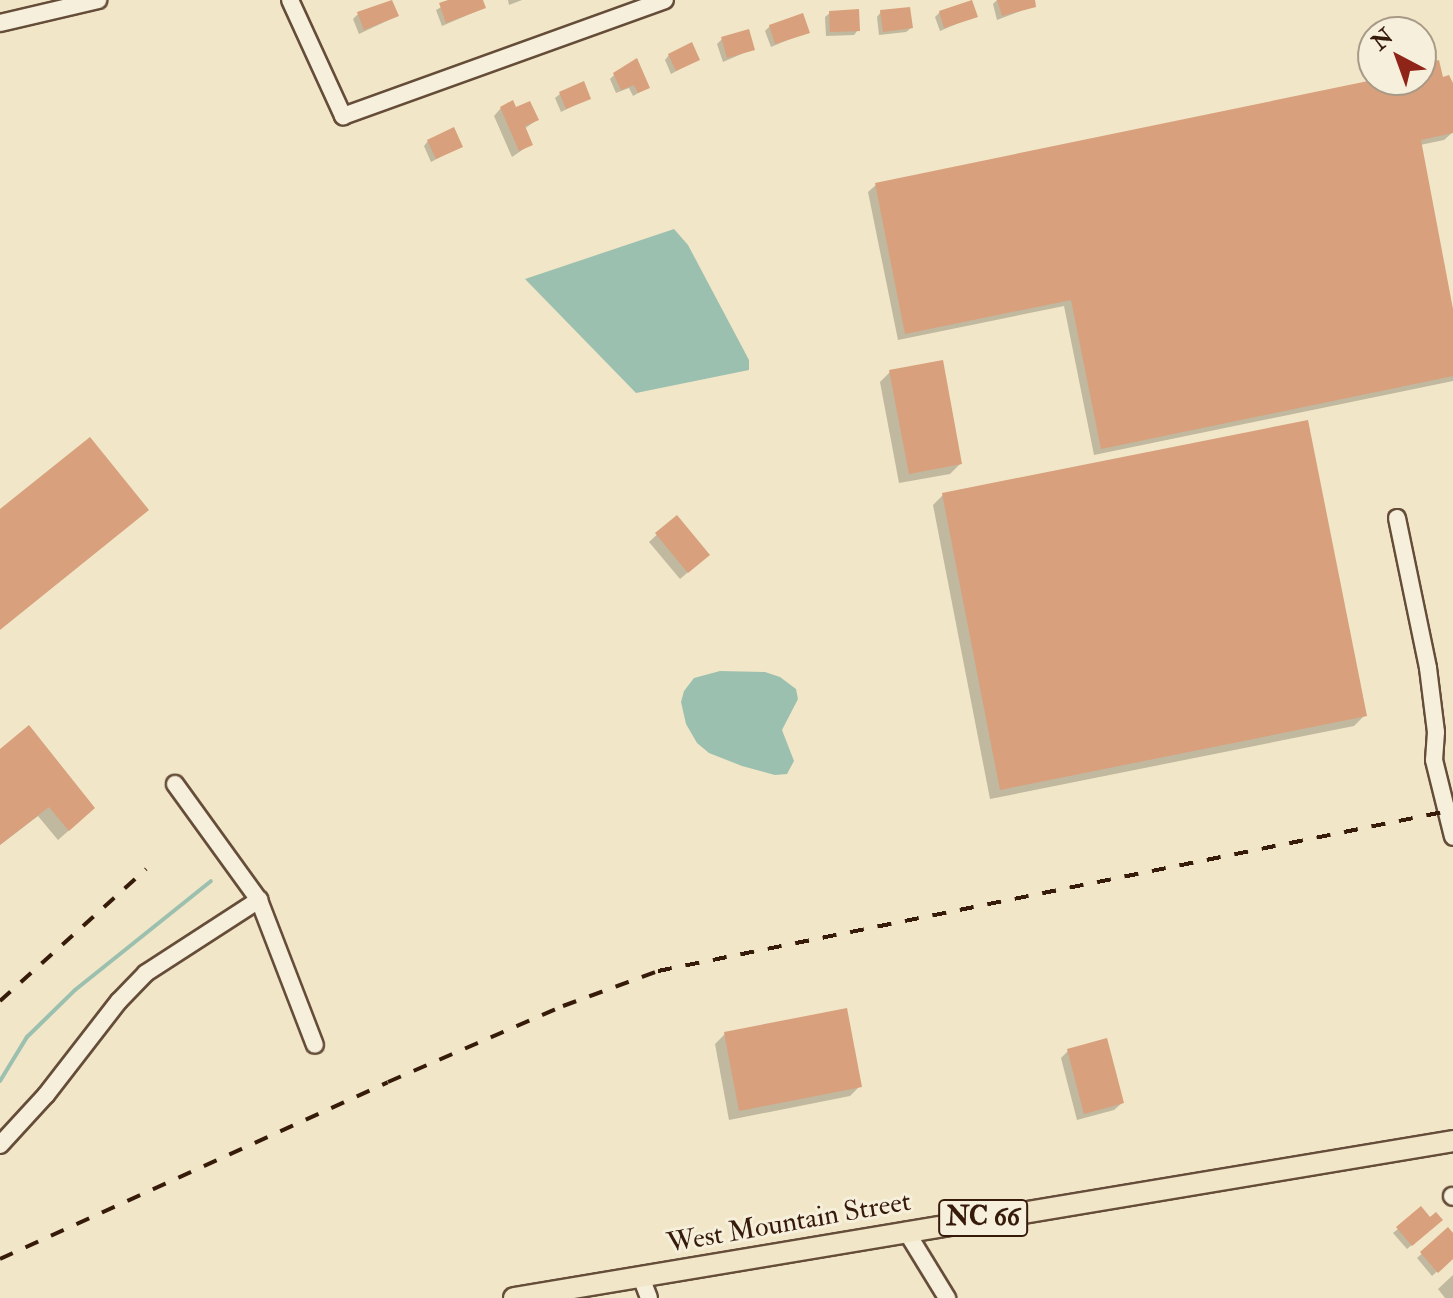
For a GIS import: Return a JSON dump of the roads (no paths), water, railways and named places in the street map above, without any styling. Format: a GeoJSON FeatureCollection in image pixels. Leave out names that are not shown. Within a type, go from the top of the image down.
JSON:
{"type":"FeatureCollection","features":[{"type":"Feature","properties":{"kind":"main road","name":"West Mountain Street"},"geometry":{"type":"LineString","coordinates":[[514,1298],[1453,1141]]}},
{"type":"Feature","properties":{"kind":"street"},"geometry":{"type":"LineString","coordinates":[[0,23],[98,0]]}},
{"type":"Feature","properties":{"kind":"street"},"geometry":{"type":"LineString","coordinates":[[290,0],[343,116],[665,0]]}},
{"type":"Feature","properties":{"kind":"street"},"geometry":{"type":"LineString","coordinates":[[1397,518],[1428,668],[1436,732],[1434,760],[1453,837]]}},
{"type":"Feature","properties":{"kind":"street"},"geometry":{"type":"LineString","coordinates":[[175,784],[259,900],[315,1045]]}},
{"type":"Feature","properties":{"kind":"street"},"geometry":{"type":"LineString","coordinates":[[0,1145],[46,1095],[119,1001],[146,973],[259,900]]}},
{"type":"Feature","properties":{"kind":"street"},"geometry":{"type":"LineString","coordinates":[[906,1231],[947,1298]]}},
{"type":"Feature","properties":{"kind":"street"},"geometry":{"type":"LineString","coordinates":[[641,1277],[649,1298]]}},
{"type":"Feature","properties":{"kind":"waterway"},"geometry":{"type":"LineString","coordinates":[[0,1081],[27,1037],[75,990],[211,881]]}},
{"type":"Feature","properties":{"kind":"railway"},"geometry":{"type":"LineString","coordinates":[[0,1259],[388,1082],[563,1006],[658,971],[1453,810]]}},
{"type":"Feature","properties":{"kind":"railway"},"geometry":{"type":"LineString","coordinates":[[0,1001],[146,869]]}}]}
